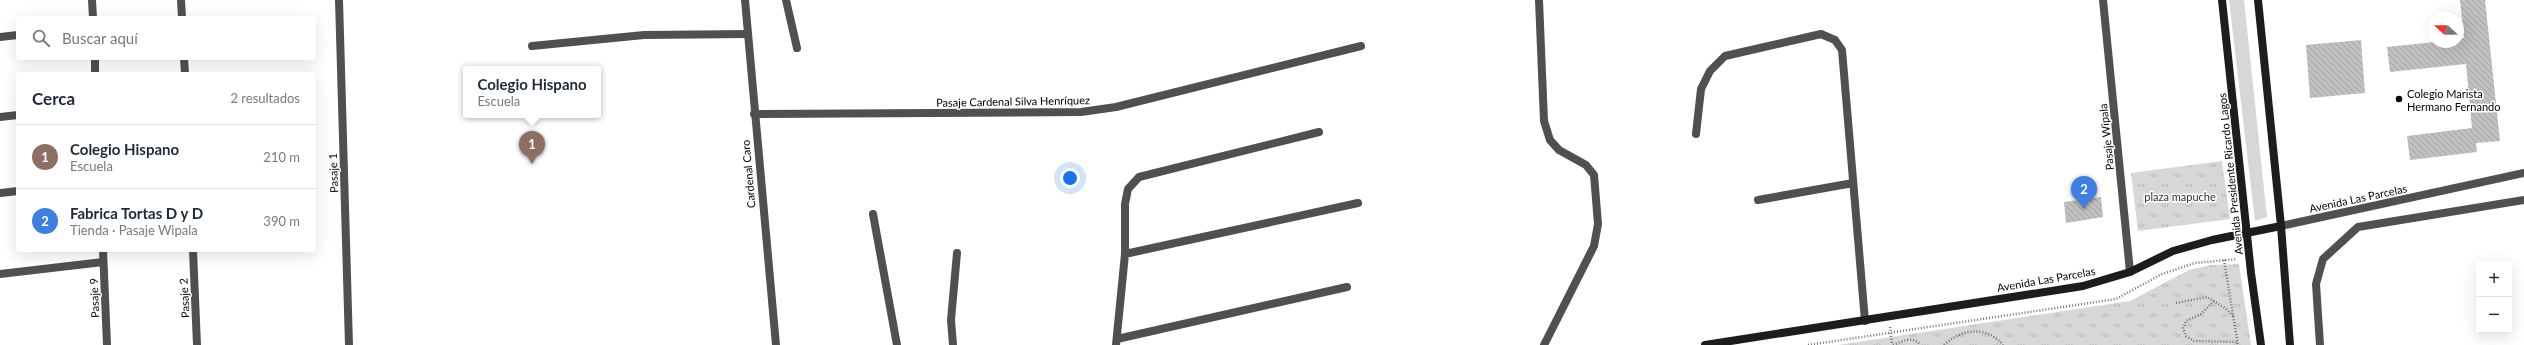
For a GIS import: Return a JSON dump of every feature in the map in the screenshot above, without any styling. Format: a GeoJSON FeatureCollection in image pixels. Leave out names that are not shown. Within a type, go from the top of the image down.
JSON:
{"type":"FeatureCollection","features":[{"type":"Feature","properties":{"kind":"street"},"geometry":{"type":"LineString","coordinates":[[92,0],[93,16]]}},
{"type":"Feature","properties":{"kind":"street"},"geometry":{"type":"LineString","coordinates":[[181,0],[182,16]]}},
{"type":"Feature","properties":{"kind":"street","name":"Pasaje 1"},"geometry":{"type":"LineString","coordinates":[[339,0],[349,345]]}},
{"type":"Feature","properties":{"kind":"street","name":"Cardenal Caro"},"geometry":{"type":"LineString","coordinates":[[745,0],[754,114],[776,345]]}},
{"type":"Feature","properties":{"kind":"street"},"geometry":{"type":"LineString","coordinates":[[786,0],[797,48]]}},
{"type":"Feature","properties":{"kind":"street"},"geometry":{"type":"LineString","coordinates":[[1539,0],[1544,121],[1550,140],[1559,150],[1586,166],[1594,175],[1598,224],[1594,246],[1544,345]]}},
{"type":"Feature","properties":{"kind":"street","name":"Pasaje Wipala"},"geometry":{"type":"LineString","coordinates":[[2103,0],[2130,272]]}},
{"type":"Feature","properties":{"kind":"street","name":"Avenida Presidente Ricardo Lagos"},"geometry":{"type":"LineString","coordinates":[[2222,0],[2248,233],[2251,273],[2261,345]]}},
{"type":"Feature","properties":{"kind":"street"},"geometry":{"type":"LineString","coordinates":[[2260,1],[2281,226],[2290,345]]}},
{"type":"Feature","properties":{"kind":"street"},"geometry":{"type":"LineString","coordinates":[[532,46],[644,35],[748,34]]}},
{"type":"Feature","properties":{"kind":"street"},"geometry":{"type":"LineString","coordinates":[[1696,134],[1701,89],[1710,71],[1725,56],[1821,34],[1835,40],[1842,50],[1865,321]]}},
{"type":"Feature","properties":{"kind":"street"},"geometry":{"type":"LineString","coordinates":[[0,37],[16,35]]}},
{"type":"Feature","properties":{"kind":"street","name":"Pasaje Cardenal Silva Henríquez"},"geometry":{"type":"LineString","coordinates":[[754,114],[1081,112],[1116,107],[1361,46]]}},
{"type":"Feature","properties":{"kind":"street"},"geometry":{"type":"LineString","coordinates":[[95,60],[95,72]]}},
{"type":"Feature","properties":{"kind":"street"},"geometry":{"type":"LineString","coordinates":[[184,60],[185,72]]}},
{"type":"Feature","properties":{"kind":"street"},"geometry":{"type":"LineString","coordinates":[[0,116],[16,115]]}},
{"type":"Feature","properties":{"kind":"street"},"geometry":{"type":"LineString","coordinates":[[1319,132],[1139,177],[1128,189],[1125,204],[1125,254],[1116,342],[1347,287]]}},
{"type":"Feature","properties":{"kind":"street","name":"Avenida Las Parcelas"},"geometry":{"type":"LineString","coordinates":[[1705,345],[2083,286],[2130,272],[2173,251],[2212,240],[2524,173]]}},
{"type":"Feature","properties":{"kind":"street"},"geometry":{"type":"LineString","coordinates":[[1758,200],[1853,183]]}},
{"type":"Feature","properties":{"kind":"street"},"geometry":{"type":"LineString","coordinates":[[0,193],[16,191]]}},
{"type":"Feature","properties":{"kind":"street"},"geometry":{"type":"LineString","coordinates":[[2320,345],[2316,284],[2323,259],[2358,227],[2524,200]]}},
{"type":"Feature","properties":{"kind":"street"},"geometry":{"type":"LineString","coordinates":[[1125,254],[1358,203]]}},
{"type":"Feature","properties":{"kind":"street"},"geometry":{"type":"LineString","coordinates":[[874,214],[897,345]]}},
{"type":"Feature","properties":{"kind":"street","name":"Pasaje 9"},"geometry":{"type":"LineString","coordinates":[[103,252],[106,345]]}},
{"type":"Feature","properties":{"kind":"street","name":"Pasaje 2"},"geometry":{"type":"LineString","coordinates":[[193,252],[197,345]]}},
{"type":"Feature","properties":{"kind":"street"},"geometry":{"type":"LineString","coordinates":[[954,345],[951,320],[956,253]]}},
{"type":"Feature","properties":{"kind":"street"},"geometry":{"type":"LineString","coordinates":[[0,274],[104,262]]}},
{"type":"Feature","properties":{"kind":"path"},"geometry":{"type":"LineString","coordinates":[[2214,300],[2201,314],[2186,321],[2183,328],[2186,336],[2194,341],[2238,344],[2224,260]]}},
{"type":"Feature","properties":{"kind":"path"},"geometry":{"type":"LineString","coordinates":[[2176,303],[2189,302],[2202,297],[2214,300],[2234,317]]}},
{"type":"Feature","properties":{"kind":"path"},"geometry":{"type":"LineString","coordinates":[[1889,317],[1893,345],[1907,339],[1916,340],[1920,344]]}},
{"type":"Feature","properties":{"kind":"path"},"geometry":{"type":"LineString","coordinates":[[1944,345],[1953,337],[1965,332],[1977,331],[1989,334],[2003,345]]}},
{"type":"Feature","properties":{"kind":"green space"},"geometry":{"type":"Polygon","coordinates":[[[2229,0],[2244,0],[2267,217],[2255,221],[2229,0]]]}},
{"type":"Feature","properties":{"kind":"green space","name":"plaza mapuche"},"geometry":{"type":"Polygon","coordinates":[[[2222,161],[2230,219],[2138,231],[2131,173],[2222,161]]]}},
{"type":"Feature","properties":{"kind":"green space"},"geometry":{"type":"Polygon","coordinates":[[[2239,264],[2251,345],[1838,345],[2130,301],[2189,270],[2211,265],[2239,264]]]}},
{"type":"Feature","properties":{"kind":"building"},"geometry":{"type":"Polygon","coordinates":[[[2460,0],[2485,0],[2500,141],[2476,143],[2477,152],[2410,160],[2407,136],[2472,128],[2466,64],[2390,72],[2387,47],[2428,43],[2428,48],[2464,48],[2464,12],[2461,12],[2460,0]]]}},
{"type":"Feature","properties":{"kind":"building"},"geometry":{"type":"Polygon","coordinates":[[[2361,40],[2365,93],[2310,98],[2306,45],[2361,40]]]}},
{"type":"Feature","properties":{"kind":"building"},"geometry":{"type":"Polygon","coordinates":[[[2101,197],[2103,217],[2066,223],[2064,202],[2101,197]]]}},
{"type":"Feature","properties":{"kind":"place","name":"Colegio Marista Hermano Fernando"},"geometry":{"type":"Point","coordinates":[2399,99]}},
{"type":"Feature","properties":{"kind":"place","name":"Colegio Hispano"},"geometry":{"type":"Point","coordinates":[532,164]}},
{"type":"Feature","properties":{"kind":"place","name":"Fabrica Tortas D y D"},"geometry":{"type":"Point","coordinates":[2084,209]}}]}
